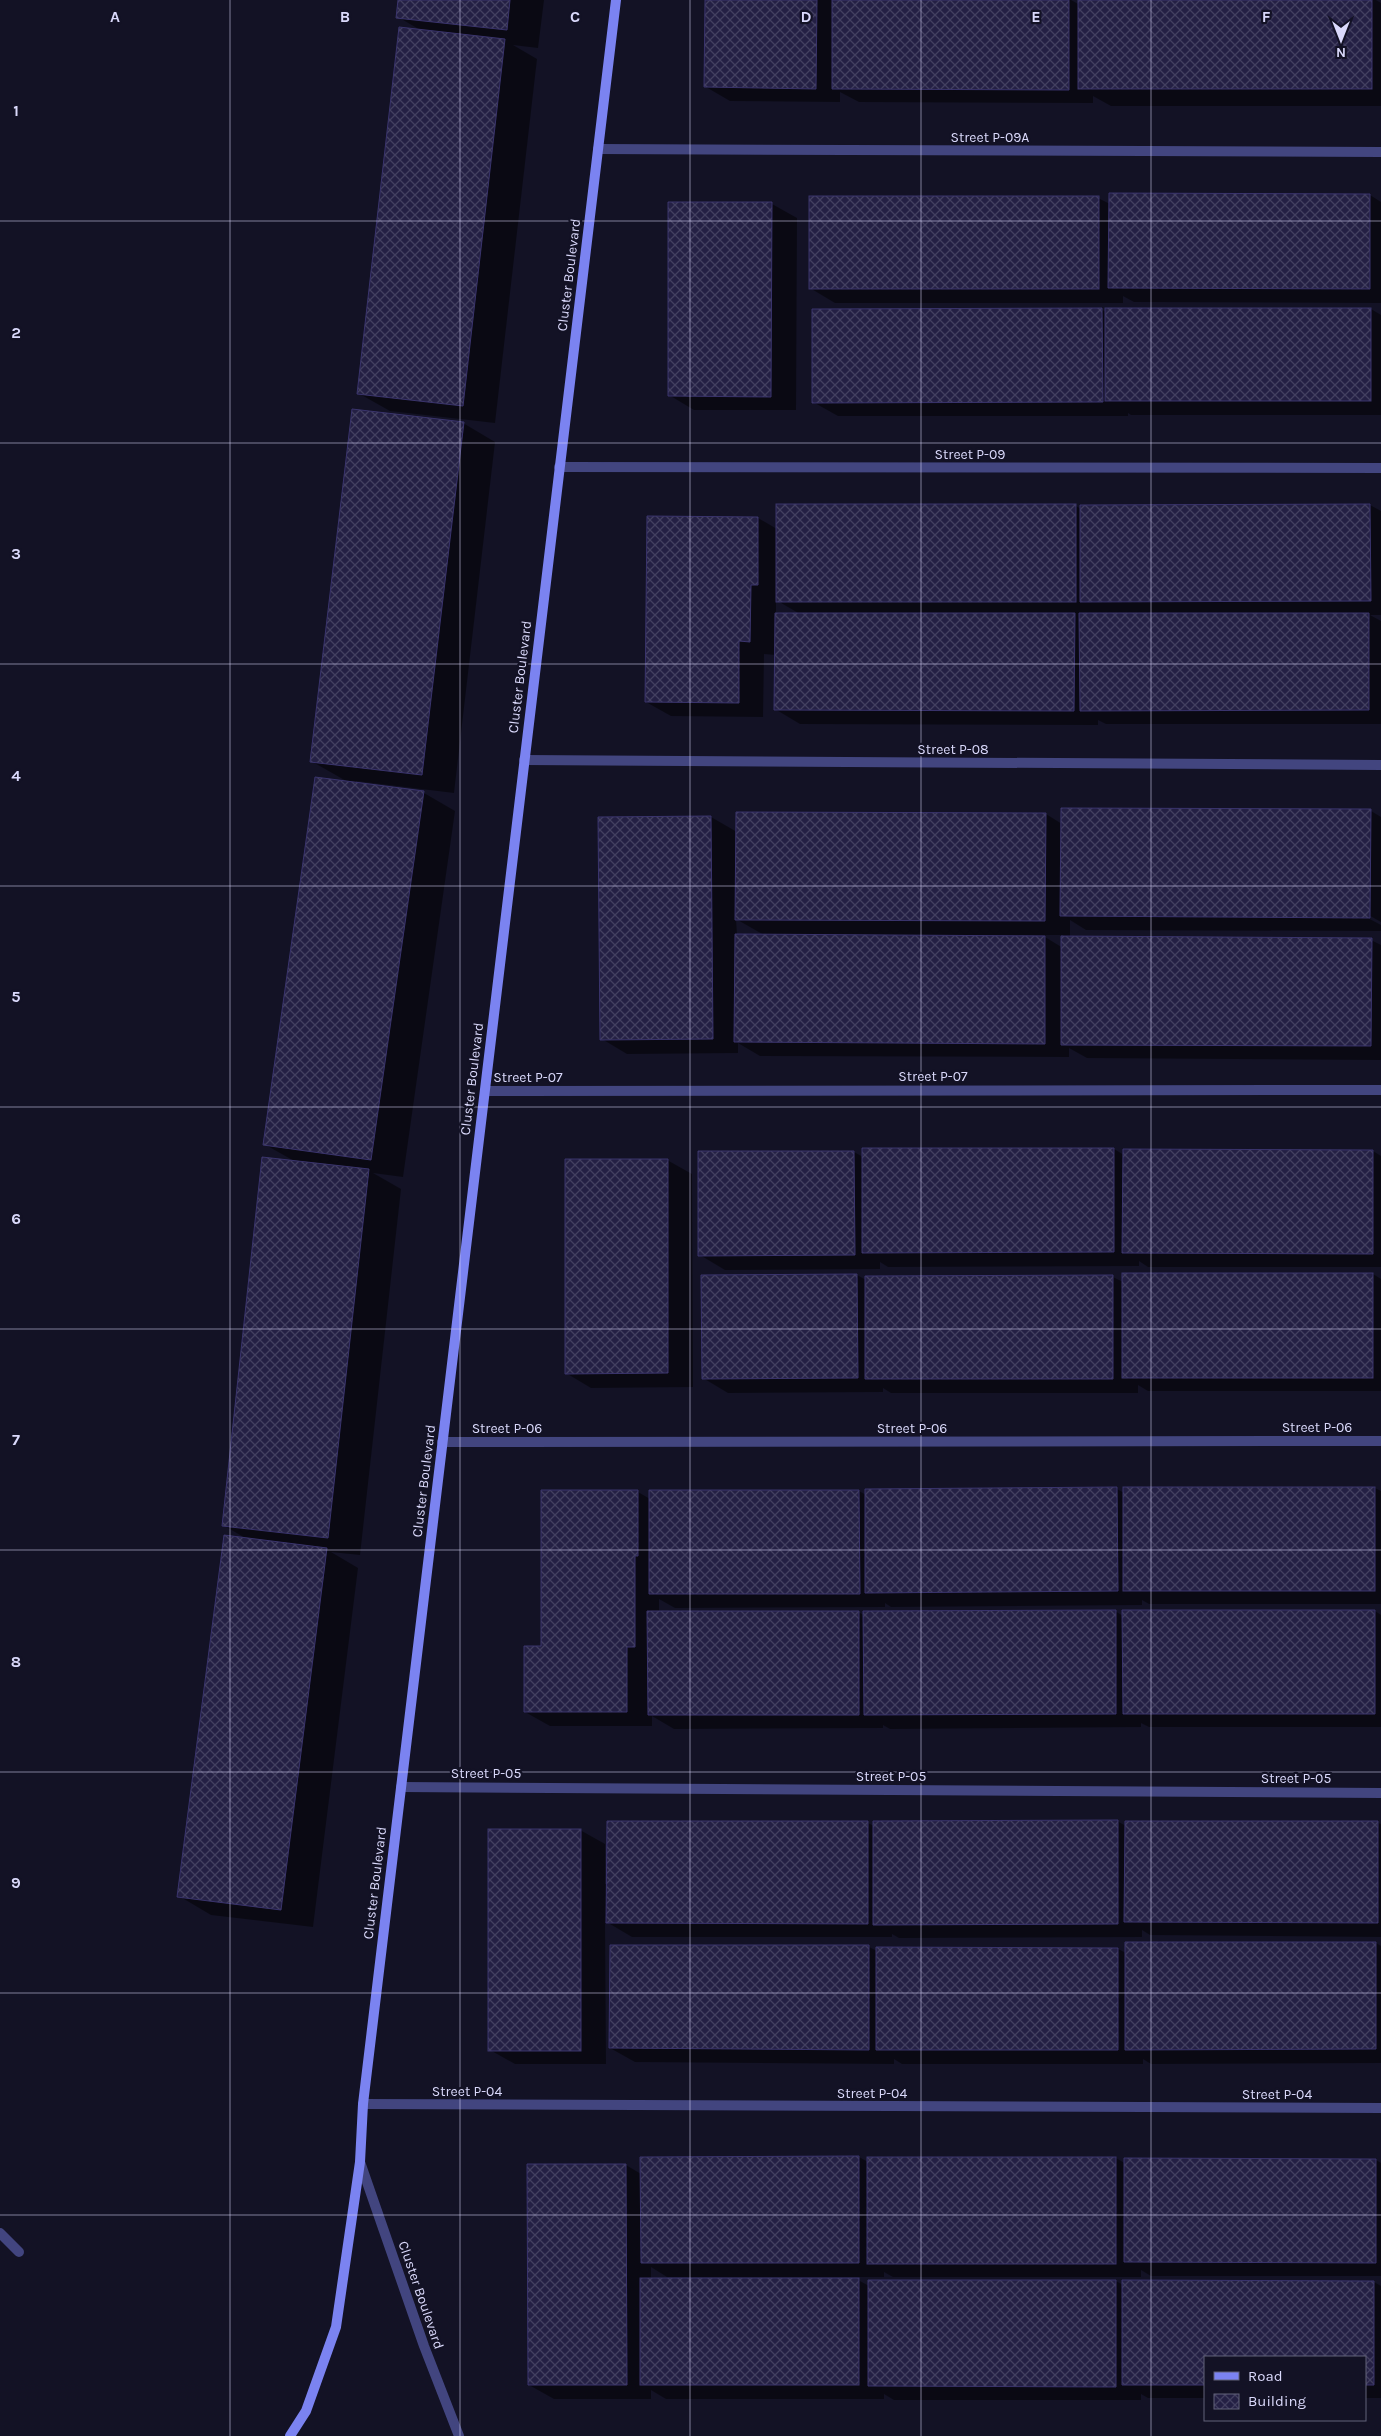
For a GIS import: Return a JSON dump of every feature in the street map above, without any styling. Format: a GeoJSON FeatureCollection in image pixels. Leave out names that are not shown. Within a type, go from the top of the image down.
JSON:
{"type":"FeatureCollection","features":[{"type":"Feature","properties":{"kind":"street","name":"Cluster Boulevard"},"geometry":{"type":"LineString","coordinates":[[290,2436],[306,2410],[336,2327],[360,2162],[363,2104],[616,0]]}},
{"type":"Feature","properties":{"kind":"street","name":"Street P-09A"},"geometry":{"type":"LineString","coordinates":[[598,149],[1381,152]]}},
{"type":"Feature","properties":{"kind":"street","name":"Street P-09"},"geometry":{"type":"LineString","coordinates":[[560,467],[1381,468]]}},
{"type":"Feature","properties":{"kind":"street","name":"Street P-08"},"geometry":{"type":"LineString","coordinates":[[524,760],[1381,765]]}},
{"type":"Feature","properties":{"kind":"street","name":"Street P-07"},"geometry":{"type":"LineString","coordinates":[[485,1090],[1381,1090]]}},
{"type":"Feature","properties":{"kind":"street","name":"Street P-06"},"geometry":{"type":"LineString","coordinates":[[442,1442],[1381,1441]]}},
{"type":"Feature","properties":{"kind":"street","name":"Street P-05"},"geometry":{"type":"LineString","coordinates":[[401,1786],[1381,1793]]}},
{"type":"Feature","properties":{"kind":"street","name":"Street P-04"},"geometry":{"type":"LineString","coordinates":[[363,2104],[1381,2108]]}},
{"type":"Feature","properties":{"kind":"street","name":"Cluster Boulevard"},"geometry":{"type":"LineString","coordinates":[[360,2162],[424,2346],[458,2436]]}},
{"type":"Feature","properties":{"kind":"street"},"geometry":{"type":"LineString","coordinates":[[0,2233],[19,2252]]}},
{"type":"Feature","properties":{"kind":"building"},"geometry":{"type":"Polygon","coordinates":[[[398,0],[510,0],[507,30],[396,18],[398,0]]]}},
{"type":"Feature","properties":{"kind":"building"},"geometry":{"type":"Polygon","coordinates":[[[705,0],[817,0],[816,89],[704,87],[705,0]]]}},
{"type":"Feature","properties":{"kind":"building"},"geometry":{"type":"Polygon","coordinates":[[[832,0],[1069,0],[1069,90],[832,89],[832,0]]]}},
{"type":"Feature","properties":{"kind":"building"},"geometry":{"type":"Polygon","coordinates":[[[1078,0],[1372,0],[1372,89],[1078,89],[1078,0]]]}},
{"type":"Feature","properties":{"kind":"building"},"geometry":{"type":"Polygon","coordinates":[[[399,27],[505,39],[463,406],[357,394],[399,27]]]}},
{"type":"Feature","properties":{"kind":"building"},"geometry":{"type":"Polygon","coordinates":[[[1109,193],[1370,194],[1370,289],[1108,288],[1109,193]]]}},
{"type":"Feature","properties":{"kind":"building"},"geometry":{"type":"Polygon","coordinates":[[[809,196],[1099,196],[1099,289],[809,289],[809,196]]]}},
{"type":"Feature","properties":{"kind":"building"},"geometry":{"type":"Polygon","coordinates":[[[668,202],[772,202],[771,397],[668,396],[668,202]]]}},
{"type":"Feature","properties":{"kind":"building"},"geometry":{"type":"Polygon","coordinates":[[[1102,308],[1103,402],[812,403],[812,309],[1102,308]]]}},
{"type":"Feature","properties":{"kind":"building"},"geometry":{"type":"Polygon","coordinates":[[[1105,308],[1371,308],[1371,401],[1105,401],[1105,308]]]}},
{"type":"Feature","properties":{"kind":"building"},"geometry":{"type":"Polygon","coordinates":[[[352,409],[464,422],[422,775],[310,762],[352,409]]]}},
{"type":"Feature","properties":{"kind":"building"},"geometry":{"type":"Polygon","coordinates":[[[776,504],[1076,504],[1076,602],[776,602],[776,504]]]}},
{"type":"Feature","properties":{"kind":"building"},"geometry":{"type":"Polygon","coordinates":[[[1370,504],[1371,601],[1080,602],[1080,505],[1370,504]]]}},
{"type":"Feature","properties":{"kind":"building"},"geometry":{"type":"Polygon","coordinates":[[[647,516],[758,517],[758,585],[751,585],[750,642],[739,641],[739,703],[645,702],[647,516]]]}},
{"type":"Feature","properties":{"kind":"building"},"geometry":{"type":"Polygon","coordinates":[[[775,613],[1075,613],[1074,711],[774,710],[775,613]]]}},
{"type":"Feature","properties":{"kind":"building"},"geometry":{"type":"Polygon","coordinates":[[[1079,613],[1369,613],[1369,710],[1080,711],[1079,613]]]}},
{"type":"Feature","properties":{"kind":"building"},"geometry":{"type":"Polygon","coordinates":[[[315,777],[424,791],[371,1160],[263,1145],[315,777]]]}},
{"type":"Feature","properties":{"kind":"building"},"geometry":{"type":"Polygon","coordinates":[[[1061,808],[1371,809],[1370,918],[1060,916],[1061,808]]]}},
{"type":"Feature","properties":{"kind":"building"},"geometry":{"type":"Polygon","coordinates":[[[736,812],[1046,813],[1045,921],[735,920],[736,812]]]}},
{"type":"Feature","properties":{"kind":"building"},"geometry":{"type":"Polygon","coordinates":[[[711,816],[713,1039],[600,1040],[598,817],[711,816]]]}},
{"type":"Feature","properties":{"kind":"building"},"geometry":{"type":"Polygon","coordinates":[[[735,934],[1045,936],[1045,1044],[734,1042],[735,934]]]}},
{"type":"Feature","properties":{"kind":"building"},"geometry":{"type":"Polygon","coordinates":[[[1061,936],[1372,938],[1371,1046],[1061,1045],[1061,936]]]}},
{"type":"Feature","properties":{"kind":"building"},"geometry":{"type":"Polygon","coordinates":[[[862,1148],[1114,1148],[1114,1252],[862,1253],[862,1148]]]}},
{"type":"Feature","properties":{"kind":"building"},"geometry":{"type":"Polygon","coordinates":[[[1123,1149],[1373,1150],[1373,1254],[1122,1253],[1123,1149]]]}},
{"type":"Feature","properties":{"kind":"building"},"geometry":{"type":"Polygon","coordinates":[[[698,1151],[854,1151],[855,1255],[698,1256],[698,1151]]]}},
{"type":"Feature","properties":{"kind":"building"},"geometry":{"type":"Polygon","coordinates":[[[262,1157],[369,1169],[328,1538],[222,1526],[262,1157]]]}},
{"type":"Feature","properties":{"kind":"building"},"geometry":{"type":"Polygon","coordinates":[[[565,1159],[668,1159],[668,1373],[565,1374],[565,1159]]]}},
{"type":"Feature","properties":{"kind":"building"},"geometry":{"type":"Polygon","coordinates":[[[1122,1273],[1373,1273],[1373,1378],[1122,1378],[1122,1273]]]}},
{"type":"Feature","properties":{"kind":"building"},"geometry":{"type":"Polygon","coordinates":[[[857,1274],[858,1378],[702,1379],[701,1275],[857,1274]]]}},
{"type":"Feature","properties":{"kind":"building"},"geometry":{"type":"Polygon","coordinates":[[[1113,1275],[1113,1379],[865,1379],[865,1276],[1113,1275]]]}},
{"type":"Feature","properties":{"kind":"building"},"geometry":{"type":"Polygon","coordinates":[[[1117,1487],[1118,1591],[865,1593],[865,1489],[1117,1487]]]}},
{"type":"Feature","properties":{"kind":"building"},"geometry":{"type":"Polygon","coordinates":[[[1123,1487],[1375,1487],[1375,1591],[1123,1591],[1123,1487]]]}},
{"type":"Feature","properties":{"kind":"building"},"geometry":{"type":"Polygon","coordinates":[[[541,1490],[638,1490],[638,1556],[635,1556],[635,1647],[627,1647],[627,1712],[524,1712],[524,1646],[541,1646],[541,1490]]]}},
{"type":"Feature","properties":{"kind":"building"},"geometry":{"type":"Polygon","coordinates":[[[649,1490],[859,1490],[860,1594],[649,1594],[649,1490]]]}},
{"type":"Feature","properties":{"kind":"building"},"geometry":{"type":"Polygon","coordinates":[[[224,1535],[327,1548],[281,1910],[177,1897],[224,1535]]]}},
{"type":"Feature","properties":{"kind":"building"},"geometry":{"type":"Polygon","coordinates":[[[1116,1610],[1116,1714],[864,1715],[863,1611],[1116,1610]]]}},
{"type":"Feature","properties":{"kind":"building"},"geometry":{"type":"Polygon","coordinates":[[[1122,1610],[1375,1610],[1375,1714],[1123,1714],[1122,1610]]]}},
{"type":"Feature","properties":{"kind":"building"},"geometry":{"type":"Polygon","coordinates":[[[647,1611],[859,1611],[859,1715],[648,1715],[647,1611]]]}},
{"type":"Feature","properties":{"kind":"building"},"geometry":{"type":"Polygon","coordinates":[[[1118,1820],[1118,1924],[873,1925],[873,1821],[1118,1820]]]}},
{"type":"Feature","properties":{"kind":"building"},"geometry":{"type":"Polygon","coordinates":[[[607,1821],[868,1821],[868,1924],[606,1923],[607,1821]]]}},
{"type":"Feature","properties":{"kind":"building"},"geometry":{"type":"Polygon","coordinates":[[[1125,1821],[1378,1821],[1378,1923],[1124,1922],[1125,1821]]]}},
{"type":"Feature","properties":{"kind":"building"},"geometry":{"type":"Polygon","coordinates":[[[488,1829],[581,1829],[581,2051],[488,2051],[488,1829]]]}},
{"type":"Feature","properties":{"kind":"building"},"geometry":{"type":"Polygon","coordinates":[[[1125,1942],[1376,1942],[1376,2049],[1125,2050],[1125,1942]]]}},
{"type":"Feature","properties":{"kind":"building"},"geometry":{"type":"Polygon","coordinates":[[[610,1945],[869,1945],[869,2050],[609,2048],[610,1945]]]}},
{"type":"Feature","properties":{"kind":"building"},"geometry":{"type":"Polygon","coordinates":[[[876,1947],[1118,1948],[1118,2050],[876,2050],[876,1947]]]}},
{"type":"Feature","properties":{"kind":"building"},"geometry":{"type":"Polygon","coordinates":[[[859,2156],[859,2263],[641,2263],[640,2157],[859,2156]]]}},
{"type":"Feature","properties":{"kind":"building"},"geometry":{"type":"Polygon","coordinates":[[[867,2157],[1116,2157],[1116,2264],[867,2264],[867,2157]]]}},
{"type":"Feature","properties":{"kind":"building"},"geometry":{"type":"Polygon","coordinates":[[[1124,2158],[1376,2159],[1376,2263],[1124,2262],[1124,2158]]]}},
{"type":"Feature","properties":{"kind":"building"},"geometry":{"type":"Polygon","coordinates":[[[527,2164],[626,2164],[627,2385],[528,2385],[527,2164]]]}},
{"type":"Feature","properties":{"kind":"building"},"geometry":{"type":"Polygon","coordinates":[[[640,2278],[859,2278],[859,2385],[640,2385],[640,2278]]]}},
{"type":"Feature","properties":{"kind":"building"},"geometry":{"type":"Polygon","coordinates":[[[868,2280],[1116,2280],[1116,2387],[868,2386],[868,2280]]]}},
{"type":"Feature","properties":{"kind":"building"},"geometry":{"type":"Polygon","coordinates":[[[1122,2280],[1374,2281],[1374,2385],[1366,2385],[1366,2356],[1204,2356],[1204,2385],[1122,2385],[1122,2280]]]}}]}
